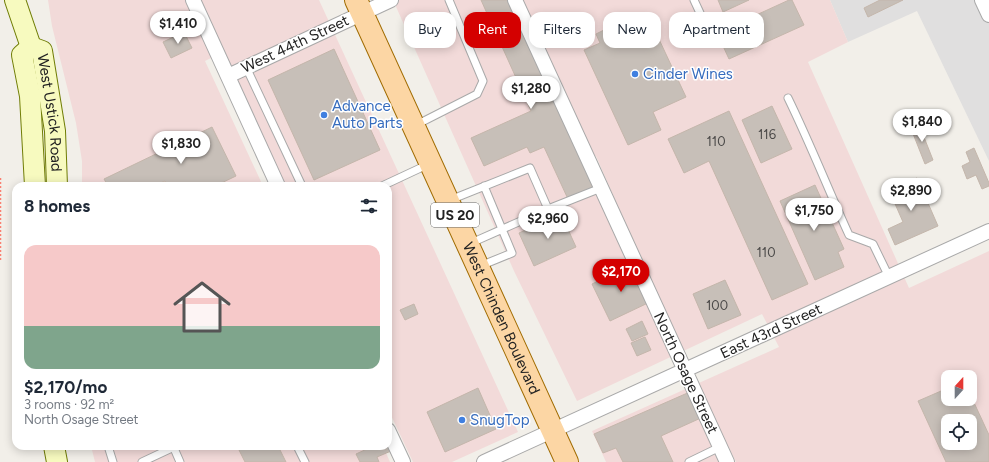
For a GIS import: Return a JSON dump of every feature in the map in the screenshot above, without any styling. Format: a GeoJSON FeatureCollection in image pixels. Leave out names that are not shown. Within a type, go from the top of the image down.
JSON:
{"type":"FeatureCollection","features":[{"type":"Feature","properties":{"kind":"main road","name":"West Ustick Road"},"geometry":{"type":"LineString","coordinates":[[15,0],[31,47]]}},
{"type":"Feature","properties":{"kind":"main road","name":"West Chinden Boulevard"},"geometry":{"type":"LineString","coordinates":[[359,6],[567,462]]}},
{"type":"Feature","properties":{"kind":"main road","name":"West Ustick Road"},"geometry":{"type":"LineString","coordinates":[[31,47],[22,55],[30,96],[35,182]]}},
{"type":"Feature","properties":{"kind":"main road","name":"West Ustick Road"},"geometry":{"type":"LineString","coordinates":[[31,47],[42,51],[55,131],[57,182]]}},
{"type":"Feature","properties":{"kind":"main road"},"geometry":{"type":"LineString","coordinates":[[55,450],[57,462]]}},
{"type":"Feature","properties":{"kind":"street"},"geometry":{"type":"LineString","coordinates":[[193,0],[276,182]]}},
{"type":"Feature","properties":{"kind":"street","name":"West 44th Street"},"geometry":{"type":"LineString","coordinates":[[228,76],[359,6],[391,0]]}},
{"type":"Feature","properties":{"kind":"street","name":"North Osage Street"},"geometry":{"type":"LineString","coordinates":[[515,0],[727,462]]}},
{"type":"Feature","properties":{"kind":"street"},"geometry":{"type":"LineString","coordinates":[[982,0],[989,15]]}},
{"type":"Feature","properties":{"kind":"street","name":"East 43rd Street"},"geometry":{"type":"LineString","coordinates":[[488,461],[989,231]]}},
{"type":"Feature","properties":{"kind":"street"},"geometry":{"type":"LineString","coordinates":[[392,439],[403,462]]}},
{"type":"Feature","properties":{"kind":"lane"},"geometry":{"type":"LineString","coordinates":[[414,126],[477,94],[483,80],[449,0]]}},
{"type":"Feature","properties":{"kind":"lane"},"geometry":{"type":"LineString","coordinates":[[694,0],[700,12]]}},
{"type":"Feature","properties":{"kind":"lane"},"geometry":{"type":"LineString","coordinates":[[246,67],[300,182]]}},
{"type":"Feature","properties":{"kind":"lane"},"geometry":{"type":"LineString","coordinates":[[788,98],[814,150],[820,170],[849,235],[873,244],[889,277]]}},
{"type":"Feature","properties":{"kind":"lane"},"geometry":{"type":"LineString","coordinates":[[390,182],[431,162]]}},
{"type":"Feature","properties":{"kind":"lane"},"geometry":{"type":"LineString","coordinates":[[448,200],[530,168],[548,209]]}},
{"type":"Feature","properties":{"kind":"lane"},"geometry":{"type":"LineString","coordinates":[[479,267],[512,253],[484,186]]}},
{"type":"Feature","properties":{"kind":"lane"},"geometry":{"type":"LineString","coordinates":[[468,244],[548,209],[601,188]]}},
{"type":"Feature","properties":{"kind":"lane"},"geometry":{"type":"LineString","coordinates":[[689,462],[720,447]]}},
{"type":"Feature","properties":{"kind":"lane"},"geometry":{"type":"LineString","coordinates":[[110,450],[114,462]]}},
{"type":"Feature","properties":{"kind":"lane"},"geometry":{"type":"LineString","coordinates":[[142,462],[167,450]]}},
{"type":"Feature","properties":{"kind":"lane"},"geometry":{"type":"LineString","coordinates":[[174,450],[180,462]]}},
{"type":"Feature","properties":{"kind":"lane"},"geometry":{"type":"LineString","coordinates":[[298,450],[305,462]]}},
{"type":"Feature","properties":{"kind":"path"},"geometry":{"type":"LineString","coordinates":[[0,178],[0,262]]}},
{"type":"Feature","properties":{"kind":"shaded area"},"geometry":{"type":"Polygon","coordinates":[[[48,0],[319,0],[518,432],[452,462],[413,462],[392,417],[392,182],[282,182],[221,53],[205,61],[261,182],[82,182],[82,161],[76,123],[52,26],[48,0]]]}},
{"type":"Feature","properties":{"kind":"shaded area"},"geometry":{"type":"Polygon","coordinates":[[[393,0],[830,0],[848,42],[808,62],[909,288],[989,251],[989,462],[736,462],[724,438],[713,444],[721,462],[606,462],[592,431],[779,347],[762,314],[577,401],[514,271],[414,48],[456,48],[456,12],[404,12],[404,25],[393,0]],[[596,156],[584,161],[613,227],[625,223],[596,156]]]}},
{"type":"Feature","properties":{"kind":"shaded area"},"geometry":{"type":"Polygon","coordinates":[[[830,0],[989,0],[989,161],[917,11],[848,42],[830,0]]]}},
{"type":"Feature","properties":{"kind":"shaded area"},"geometry":{"type":"Polygon","coordinates":[[[92,450],[385,450],[390,462],[95,462],[92,450]]]}},
{"type":"Feature","properties":{"kind":"building"},"geometry":{"type":"Polygon","coordinates":[[[481,0],[509,0],[514,12],[486,12],[481,0]]]}},
{"type":"Feature","properties":{"kind":"building"},"geometry":{"type":"Polygon","coordinates":[[[718,0],[749,0],[723,12],[718,0]]]}},
{"type":"Feature","properties":{"kind":"building"},"geometry":{"type":"Polygon","coordinates":[[[792,0],[804,25],[764,43],[763,12],[792,0]]]}},
{"type":"Feature","properties":{"kind":"building"},"geometry":{"type":"Polygon","coordinates":[[[880,0],[903,0],[868,17],[864,8],[880,0]]]}},
{"type":"Feature","properties":{"kind":"building"},"geometry":{"type":"Polygon","coordinates":[[[521,27],[529,44],[529,48],[531,48],[594,188],[568,199],[544,147],[530,153],[527,147],[484,166],[471,138],[531,111],[503,48],[521,48],[521,27]]]}},
{"type":"Feature","properties":{"kind":"building","name":"Cinder Wines"},"geometry":{"type":"Polygon","coordinates":[[[603,30],[603,48],[661,48],[661,44],[686,97],[653,112],[661,130],[628,145],[584,50],[595,48],[595,45],[600,43],[596,34],[603,30]]]}},
{"type":"Feature","properties":{"kind":"building"},"geometry":{"type":"Polygon","coordinates":[[[184,32],[192,48],[171,58],[163,42],[184,32]]]}},
{"type":"Feature","properties":{"kind":"building"},"geometry":{"type":"Polygon","coordinates":[[[724,48],[753,48],[729,59],[724,48]]]}},
{"type":"Feature","properties":{"kind":"building","name":"Advance Auto Parts"},"geometry":{"type":"Polygon","coordinates":[[[334,49],[380,150],[314,180],[268,80],[334,49]]]}},
{"type":"Feature","properties":{"kind":"building"},"geometry":{"type":"Polygon","coordinates":[[[772,106],[792,149],[761,163],[742,120],[772,106]]]}},
{"type":"Feature","properties":{"kind":"building"},"geometry":{"type":"Polygon","coordinates":[[[729,111],[808,284],[772,300],[709,161],[684,173],[668,139],[729,111]]]}},
{"type":"Feature","properties":{"kind":"building"},"geometry":{"type":"Polygon","coordinates":[[[918,122],[933,160],[925,164],[910,126],[918,122]]]}},
{"type":"Feature","properties":{"kind":"building"},"geometry":{"type":"Polygon","coordinates":[[[212,127],[236,176],[223,182],[106,182],[104,179],[212,127]]]}},
{"type":"Feature","properties":{"kind":"building"},"geometry":{"type":"Polygon","coordinates":[[[974,148],[989,183],[989,186],[982,189],[976,175],[967,179],[962,166],[970,162],[966,152],[974,148]]]}},
{"type":"Feature","properties":{"kind":"building"},"geometry":{"type":"Polygon","coordinates":[[[917,178],[938,226],[895,245],[888,229],[903,222],[889,190],[917,178]]]}},
{"type":"Feature","properties":{"kind":"building"},"geometry":{"type":"Polygon","coordinates":[[[815,185],[844,249],[838,252],[844,267],[815,280],[780,201],[815,185]]]}},
{"type":"Feature","properties":{"kind":"building"},"geometry":{"type":"Polygon","coordinates":[[[561,214],[576,247],[534,266],[519,233],[561,214]]]}},
{"type":"Feature","properties":{"kind":"building"},"geometry":{"type":"Polygon","coordinates":[[[631,265],[650,302],[610,321],[592,284],[631,265]]]}},
{"type":"Feature","properties":{"kind":"building"},"geometry":{"type":"Polygon","coordinates":[[[725,280],[741,315],[708,329],[693,294],[725,280]]]}},
{"type":"Feature","properties":{"kind":"building"},"geometry":{"type":"Polygon","coordinates":[[[414,304],[418,314],[405,320],[400,310],[414,304]]]}},
{"type":"Feature","properties":{"kind":"building"},"geometry":{"type":"Polygon","coordinates":[[[642,321],[648,334],[632,341],[626,329],[642,321]]]}},
{"type":"Feature","properties":{"kind":"building"},"geometry":{"type":"Polygon","coordinates":[[[645,337],[651,350],[637,356],[631,343],[645,337]]]}},
{"type":"Feature","properties":{"kind":"building","name":"SnugTop"},"geometry":{"type":"Polygon","coordinates":[[[478,388],[496,429],[445,452],[427,412],[478,388]]]}},
{"type":"Feature","properties":{"kind":"building"},"geometry":{"type":"Polygon","coordinates":[[[692,391],[703,417],[661,436],[673,462],[623,462],[616,448],[603,453],[594,434],[692,391]]]}},
{"type":"Feature","properties":{"kind":"building"},"geometry":{"type":"Polygon","coordinates":[[[941,391],[941,406],[976,406],[989,435],[989,462],[946,462],[918,401],[941,391]]]}},
{"type":"Feature","properties":{"kind":"building"},"geometry":{"type":"Polygon","coordinates":[[[239,450],[280,450],[286,462],[245,462],[239,450]]]}},
{"type":"Feature","properties":{"kind":"building"},"geometry":{"type":"Polygon","coordinates":[[[365,450],[391,451],[377,457],[379,462],[360,462],[356,454],[365,450]]]}},
{"type":"Feature","properties":{"kind":"place","name":"Cinder Wines"},"geometry":{"type":"Point","coordinates":[635,74]}},
{"type":"Feature","properties":{"kind":"place","name":"Advance Auto Parts"},"geometry":{"type":"Point","coordinates":[324,115]}},
{"type":"Feature","properties":{"kind":"place","name":"SnugTop"},"geometry":{"type":"Point","coordinates":[462,420]}}]}
